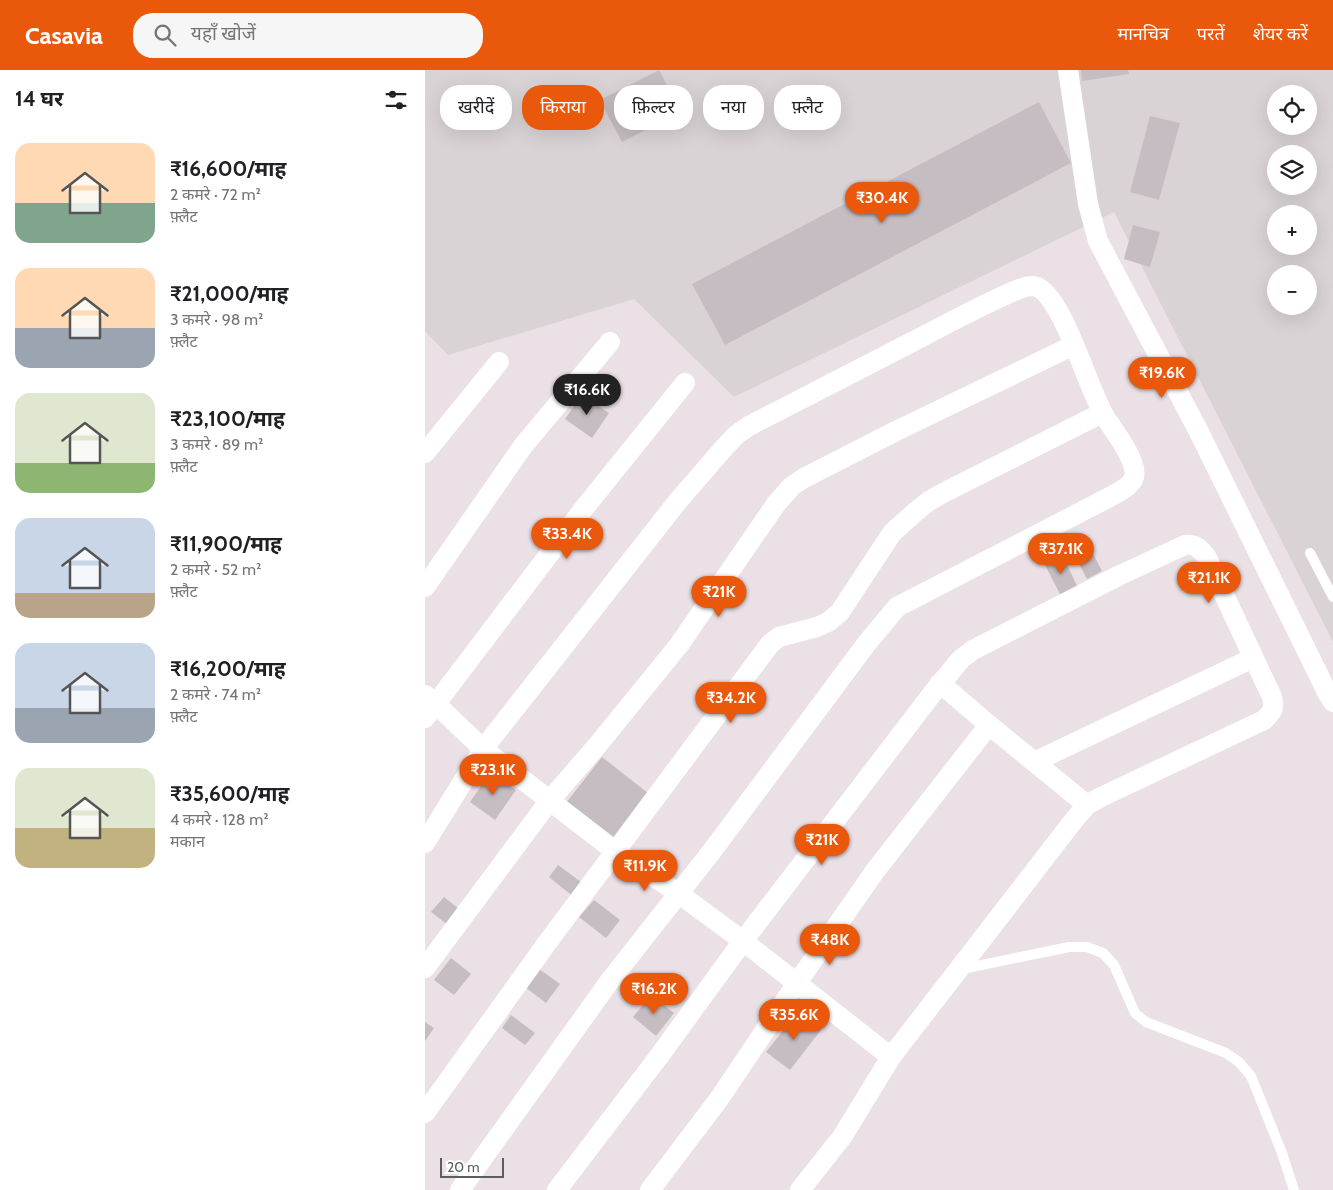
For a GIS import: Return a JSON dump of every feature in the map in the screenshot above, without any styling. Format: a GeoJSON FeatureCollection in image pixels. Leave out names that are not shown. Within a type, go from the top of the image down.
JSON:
{"type":"FeatureCollection","features":[{"type":"Feature","properties":{"kind":"street"},"geometry":{"type":"LineString","coordinates":[[1068,70],[1088,204],[1098,241],[1198,430],[1327,694],[1333,702]]}},
{"type":"Feature","properties":{"kind":"street"},"geometry":{"type":"LineString","coordinates":[[425,844],[483,749],[677,501],[736,435],[749,426],[1022,287],[1033,286],[1041,288],[1048,295],[1069,331],[1102,413],[1123,444],[1135,470],[1134,478],[1129,485],[1102,501],[897,607],[867,643],[712,851],[609,982],[460,1190]]}},
{"type":"Feature","properties":{"kind":"street"},"geometry":{"type":"LineString","coordinates":[[425,587],[523,446],[610,342]]}},
{"type":"Feature","properties":{"kind":"street"},"geometry":{"type":"LineString","coordinates":[[425,968],[550,800],[679,645],[776,504],[792,486],[804,478],[899,430],[1074,345]]}},
{"type":"Feature","properties":{"kind":"street"},"geometry":{"type":"LineString","coordinates":[[425,453],[499,362]]}},
{"type":"Feature","properties":{"kind":"street"},"geometry":{"type":"LineString","coordinates":[[685,383],[429,705],[615,851],[678,893],[743,941],[891,1057]]}},
{"type":"Feature","properties":{"kind":"street"},"geometry":{"type":"LineString","coordinates":[[425,1113],[547,943],[769,644],[779,637],[828,622],[840,612],[892,533],[929,501],[1102,413]]}},
{"type":"Feature","properties":{"kind":"street"},"geometry":{"type":"LineString","coordinates":[[557,1190],[660,1055],[743,941],[940,683],[961,659],[973,650],[1118,576],[1185,545],[1191,544],[1198,547],[1206,556],[1272,697],[1274,706],[1271,713],[1264,720],[1087,805],[891,1057],[841,1136],[800,1190]]}},
{"type":"Feature","properties":{"kind":"street"},"geometry":{"type":"LineString","coordinates":[[1034,762],[1253,658]]}},
{"type":"Feature","properties":{"kind":"street"},"geometry":{"type":"LineString","coordinates":[[940,683],[1087,805]]}},
{"type":"Feature","properties":{"kind":"street"},"geometry":{"type":"LineString","coordinates":[[650,1190],[719,1100],[797,982],[875,871],[989,725]]}},
{"type":"Feature","properties":{"kind":"lane"},"geometry":{"type":"LineString","coordinates":[[1310,553],[1333,597]]}},
{"type":"Feature","properties":{"kind":"lane"},"geometry":{"type":"LineString","coordinates":[[959,969],[1069,947],[1087,947],[1103,952],[1113,965],[1135,1013],[1146,1022],[1226,1053],[1239,1062],[1251,1076],[1295,1190]]}},
{"type":"Feature","properties":{"kind":"shaded area"},"geometry":{"type":"Polygon","coordinates":[[[425,70],[1333,70],[1333,642],[1114,212],[734,397],[634,299],[448,355],[425,331],[425,70]]]}},
{"type":"Feature","properties":{"kind":"building"},"geometry":{"type":"Polygon","coordinates":[[[659,70],[667,85],[630,85],[659,70]]]}},
{"type":"Feature","properties":{"kind":"building"},"geometry":{"type":"Polygon","coordinates":[[[1081,70],[1128,70],[1129,74],[1082,81],[1081,70]]]}},
{"type":"Feature","properties":{"kind":"building"},"geometry":{"type":"Polygon","coordinates":[[[614,93],[614,127],[604,108],[604,98],[614,93]]]}},
{"type":"Feature","properties":{"kind":"building"},"geometry":{"type":"Polygon","coordinates":[[[1039,102],[1071,163],[725,345],[692,284],[1039,102]]]}},
{"type":"Feature","properties":{"kind":"building"},"geometry":{"type":"Polygon","coordinates":[[[1150,116],[1180,123],[1159,200],[1130,192],[1150,116]]]}},
{"type":"Feature","properties":{"kind":"building"},"geometry":{"type":"Polygon","coordinates":[[[616,130],[646,130],[622,142],[616,130]]]}},
{"type":"Feature","properties":{"kind":"building"},"geometry":{"type":"Polygon","coordinates":[[[1133,225],[1160,232],[1150,267],[1124,259],[1133,225]]]}},
{"type":"Feature","properties":{"kind":"building"},"geometry":{"type":"Polygon","coordinates":[[[582,395],[609,413],[592,438],[565,419],[582,395]]]}},
{"type":"Feature","properties":{"kind":"building"},"geometry":{"type":"Polygon","coordinates":[[[1087,542],[1102,571],[1087,579],[1072,550],[1087,542]]]}},
{"type":"Feature","properties":{"kind":"building"},"geometry":{"type":"Polygon","coordinates":[[[1062,554],[1078,588],[1061,596],[1044,563],[1062,554]]]}},
{"type":"Feature","properties":{"kind":"building"},"geometry":{"type":"Polygon","coordinates":[[[602,757],[653,797],[613,847],[562,808],[602,757]]]}},
{"type":"Feature","properties":{"kind":"building"},"geometry":{"type":"Polygon","coordinates":[[[491,772],[516,790],[495,820],[470,802],[491,772]]]}},
{"type":"Feature","properties":{"kind":"building"},"geometry":{"type":"Polygon","coordinates":[[[558,865],[585,885],[575,898],[549,877],[558,865]]]}},
{"type":"Feature","properties":{"kind":"building"},"geometry":{"type":"Polygon","coordinates":[[[444,897],[464,913],[452,928],[431,912],[444,897]]]}},
{"type":"Feature","properties":{"kind":"building"},"geometry":{"type":"Polygon","coordinates":[[[594,900],[620,920],[606,938],[579,917],[594,900]]]}},
{"type":"Feature","properties":{"kind":"building"},"geometry":{"type":"Polygon","coordinates":[[[451,958],[471,974],[454,995],[434,980],[451,958]]]}},
{"type":"Feature","properties":{"kind":"building"},"geometry":{"type":"Polygon","coordinates":[[[539,969],[560,984],[546,1003],[525,987],[539,969]]]}},
{"type":"Feature","properties":{"kind":"building"},"geometry":{"type":"Polygon","coordinates":[[[651,995],[674,1013],[656,1036],[633,1017],[651,995]]]}},
{"type":"Feature","properties":{"kind":"building"},"geometry":{"type":"Polygon","coordinates":[[[798,1012],[821,1030],[790,1070],[766,1052],[798,1012]]]}},
{"type":"Feature","properties":{"kind":"building"},"geometry":{"type":"Polygon","coordinates":[[[511,1015],[535,1033],[525,1045],[502,1028],[511,1015]]]}},
{"type":"Feature","properties":{"kind":"building"},"geometry":{"type":"Polygon","coordinates":[[[425,1022],[434,1028],[425,1041],[425,1022]]]}}]}
